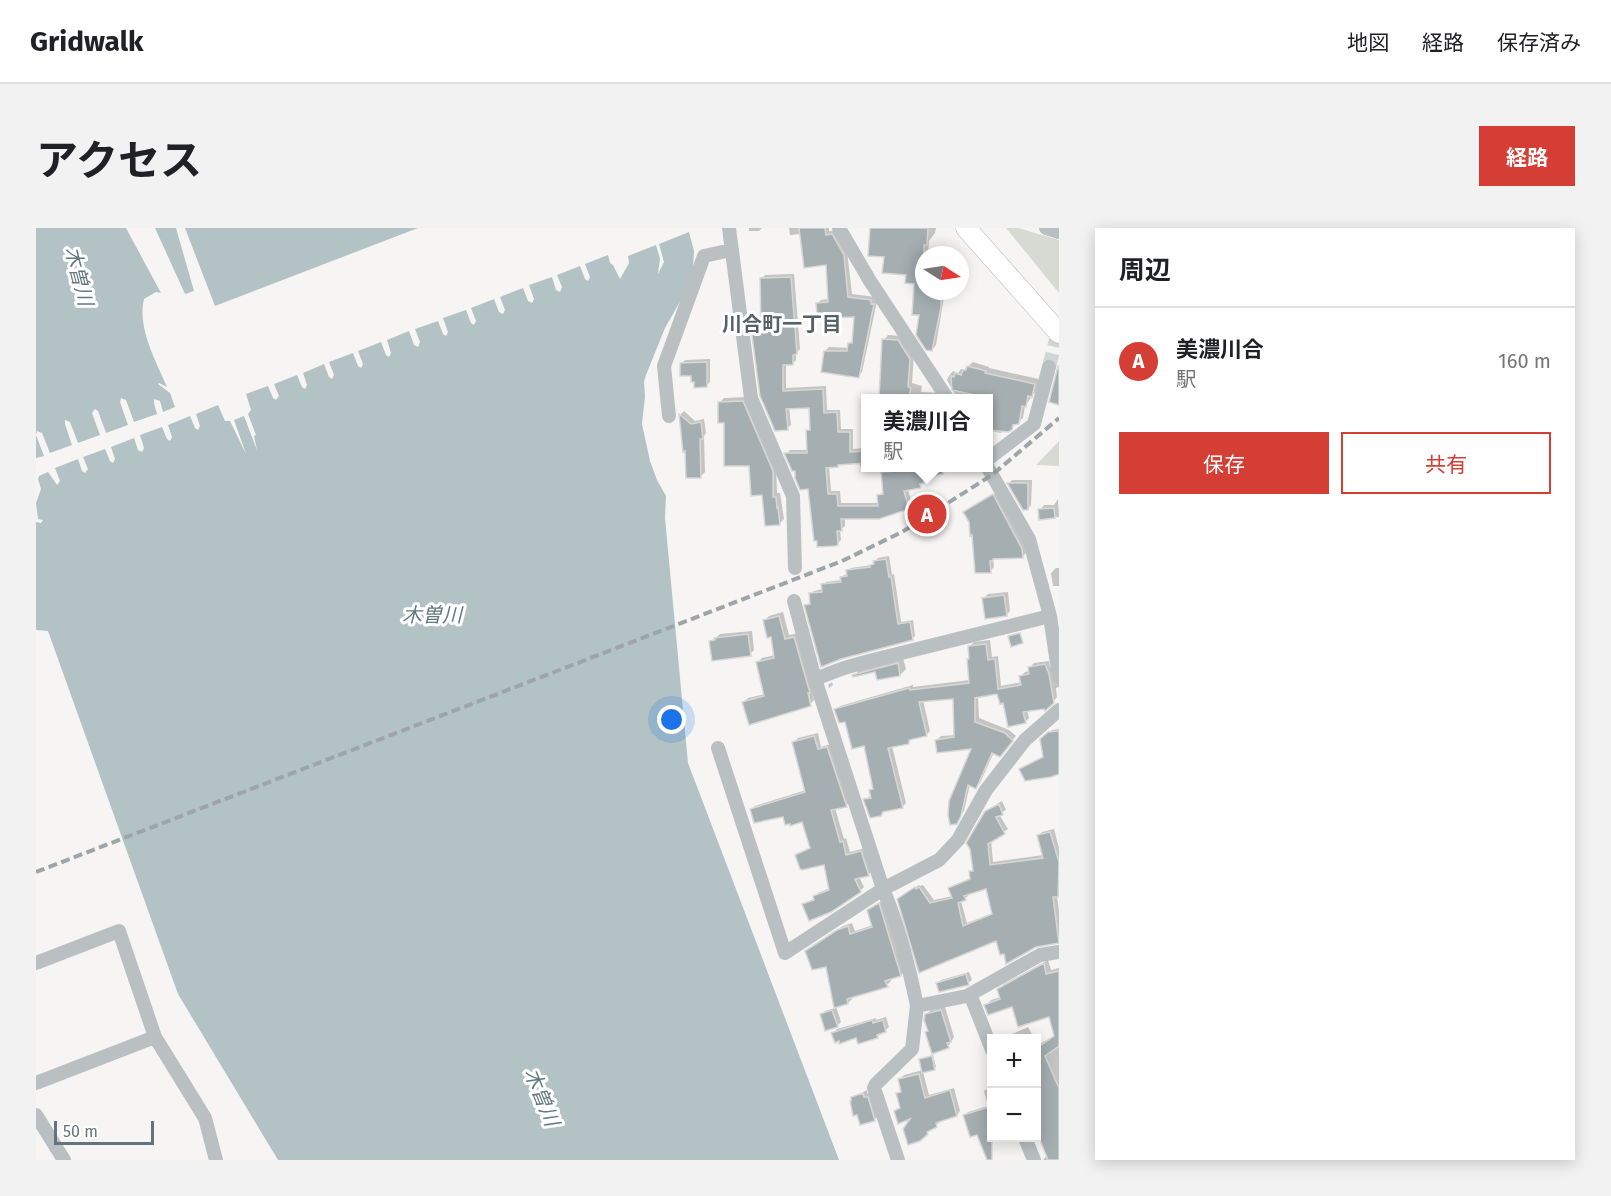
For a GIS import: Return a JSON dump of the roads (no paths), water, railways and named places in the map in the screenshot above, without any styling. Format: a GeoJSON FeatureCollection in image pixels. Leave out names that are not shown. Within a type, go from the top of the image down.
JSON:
{"type":"FeatureCollection","features":[{"type":"Feature","properties":{"kind":"main road"},"geometry":{"type":"LineString","coordinates":[[966,228],[1059,333]]}},
{"type":"Feature","properties":{"kind":"street"},"geometry":{"type":"LineString","coordinates":[[729,228],[751,398],[793,496],[795,568]]}},
{"type":"Feature","properties":{"kind":"street"},"geometry":{"type":"LineString","coordinates":[[839,228],[870,281],[944,394]]}},
{"type":"Feature","properties":{"kind":"street"},"geometry":{"type":"LineString","coordinates":[[1046,228],[1059,232]]}},
{"type":"Feature","properties":{"kind":"street"},"geometry":{"type":"LineString","coordinates":[[669,416],[664,366],[704,256],[731,250]]}},
{"type":"Feature","properties":{"kind":"street"},"geometry":{"type":"LineString","coordinates":[[993,455],[1034,424],[1049,367]]}},
{"type":"Feature","properties":{"kind":"street"},"geometry":{"type":"LineString","coordinates":[[990,472],[1029,539],[1050,616],[1059,677]]}},
{"type":"Feature","properties":{"kind":"street"},"geometry":{"type":"LineString","coordinates":[[794,601],[815,679],[896,919],[917,1006],[912,1049],[876,1084],[874,1089],[898,1160]]}},
{"type":"Feature","properties":{"kind":"street"},"geometry":{"type":"LineString","coordinates":[[815,679],[869,661],[1050,616]]}},
{"type":"Feature","properties":{"kind":"street"},"geometry":{"type":"LineString","coordinates":[[718,748],[785,953],[884,889],[939,860],[958,840],[986,790],[1025,740],[1059,710]]}},
{"type":"Feature","properties":{"kind":"street"},"geometry":{"type":"LineString","coordinates":[[36,963],[119,931],[155,1037],[205,1118],[216,1160]]}},
{"type":"Feature","properties":{"kind":"street"},"geometry":{"type":"LineString","coordinates":[[917,1006],[970,994],[1040,955],[1059,952]]}},
{"type":"Feature","properties":{"kind":"street"},"geometry":{"type":"LineString","coordinates":[[970,994],[987,1037]]}},
{"type":"Feature","properties":{"kind":"street"},"geometry":{"type":"LineString","coordinates":[[36,1083],[155,1037]]}},
{"type":"Feature","properties":{"kind":"street"},"geometry":{"type":"LineString","coordinates":[[36,1115],[64,1160]]}},
{"type":"Feature","properties":{"kind":"street"},"geometry":{"type":"LineString","coordinates":[[1027,1142],[1034,1160]]}},
{"type":"Feature","properties":{"kind":"water","name":"木曽川"},"geometry":{"type":"Polygon","coordinates":[[[36,228],[126,228],[161,293],[156,292],[144,299],[143,321],[153,355],[167,387],[158,384],[170,393],[175,407],[163,412],[160,401],[154,399],[157,414],[134,422],[126,400],[121,398],[120,402],[128,425],[106,433],[98,411],[95,409],[92,413],[100,435],[78,443],[70,422],[65,420],[72,445],[50,453],[42,433],[37,431],[36,435],[36,228]]]}},
{"type":"Feature","properties":{"kind":"water"},"geometry":{"type":"Polygon","coordinates":[[[155,228],[176,228],[194,291],[185,294],[155,228]]]}},
{"type":"Feature","properties":{"kind":"water"},"geometry":{"type":"Polygon","coordinates":[[[185,228],[418,228],[215,306],[185,228]]]}},
{"type":"Feature","properties":{"kind":"water","name":"木曽川"},"geometry":{"type":"Polygon","coordinates":[[[689,232],[694,251],[693,268],[681,300],[665,328],[646,375],[642,424],[650,461],[666,496],[665,518],[688,763],[839,1160],[278,1160],[178,994],[48,631],[36,630],[36,522],[41,523],[43,520],[38,519],[36,503],[41,489],[39,476],[48,472],[57,485],[60,481],[55,468],[78,459],[85,473],[88,469],[83,457],[105,449],[113,463],[115,459],[111,447],[134,438],[138,450],[142,452],[144,448],[140,435],[162,427],[170,441],[172,437],[168,425],[190,416],[198,430],[200,426],[196,414],[218,405],[225,421],[230,421],[246,454],[234,420],[244,416],[257,450],[254,436],[256,435],[248,414],[251,410],[246,394],[268,386],[276,400],[279,396],[274,384],[297,375],[305,389],[307,385],[303,373],[324,364],[332,379],[334,375],[329,362],[353,353],[361,368],[363,364],[358,351],[381,342],[389,357],[391,353],[387,340],[409,331],[414,345],[418,347],[420,342],[415,329],[438,321],[446,336],[448,332],[443,318],[466,310],[474,325],[476,321],[471,308],[494,299],[499,312],[503,314],[505,310],[500,297],[523,288],[528,301],[532,303],[534,299],[529,285],[552,277],[556,290],[560,292],[562,287],[557,275],[580,266],[588,281],[590,277],[585,264],[608,255],[620,279],[629,263],[628,256],[656,245],[660,259],[658,274],[664,262],[659,244],[689,232]]]}},
{"type":"Feature","properties":{"kind":"water"},"geometry":{"type":"Polygon","coordinates":[[[36,435],[44,456],[36,458],[36,435]]]}},
{"type":"Feature","properties":{"kind":"tunnel"},"geometry":{"type":"LineString","coordinates":[[1049,367],[1059,328]]}},
{"type":"Feature","properties":{"kind":"railway"},"geometry":{"type":"LineString","coordinates":[[36,872],[842,561],[902,532],[992,475],[1059,418]]}},
{"type":"Feature","properties":{"kind":"place","name":"美濃川合"},"geometry":{"type":"Point","coordinates":[927,514]}},
{"type":"Feature","properties":{"kind":"district","name":"川合町一丁目"},"geometry":{"type":"Point","coordinates":[782,324]}}]}
